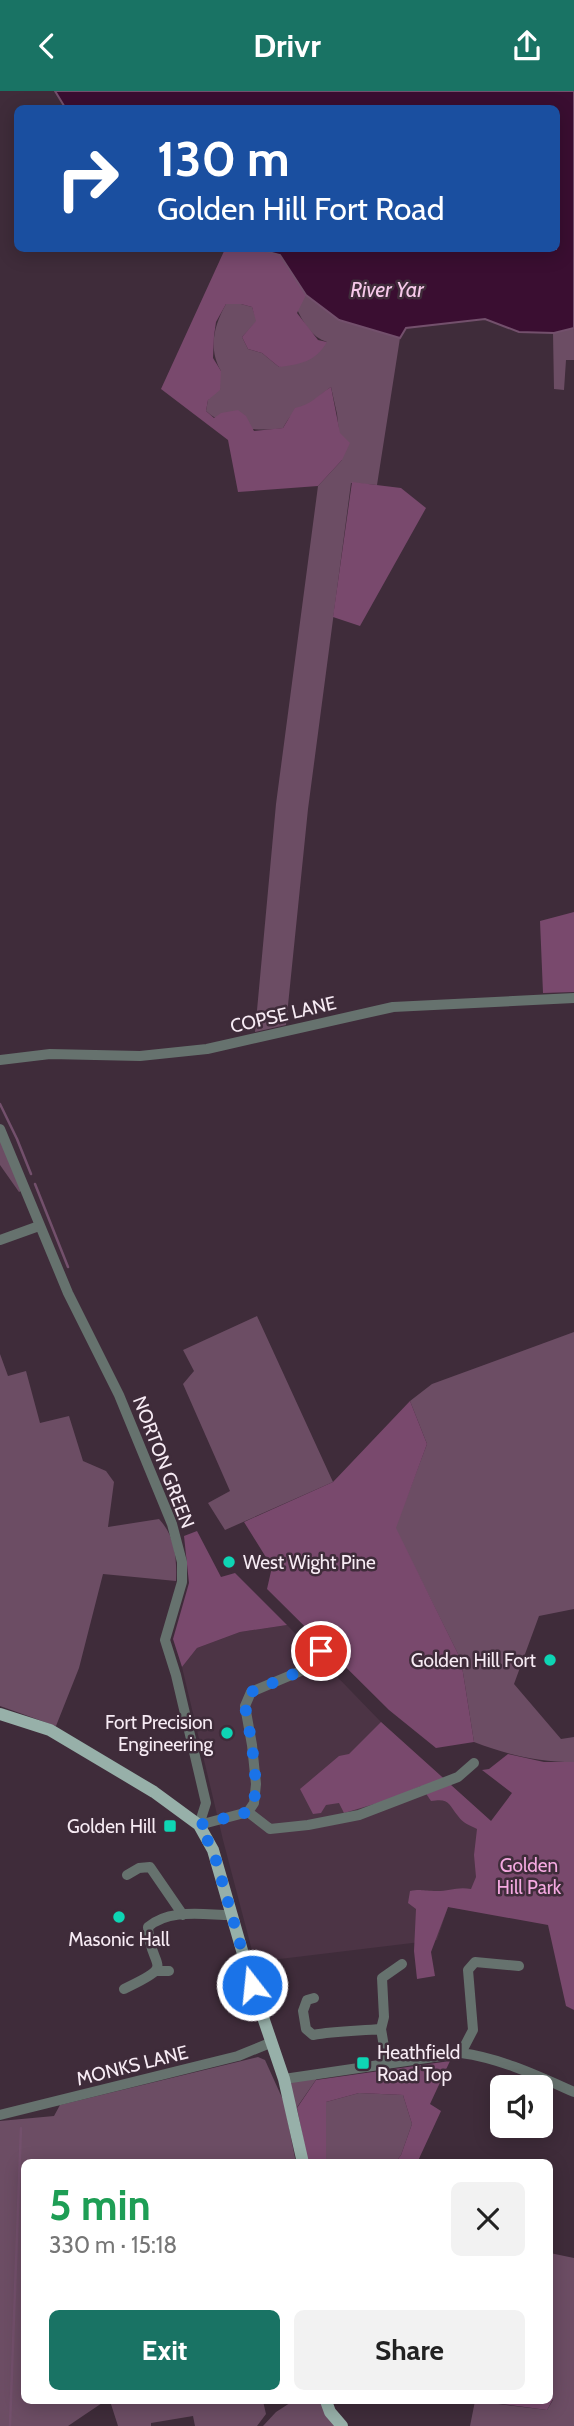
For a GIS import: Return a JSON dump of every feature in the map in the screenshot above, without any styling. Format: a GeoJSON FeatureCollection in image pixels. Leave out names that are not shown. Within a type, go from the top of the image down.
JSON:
{"type":"FeatureCollection","features":[{"type":"Feature","properties":{"kind":"main road"},"geometry":{"type":"LineString","coordinates":[[0,1714],[50,1730],[154,1792],[199,1825],[213,1850],[270,2043],[284,2080],[302,2159]]}},
{"type":"Feature","properties":{"kind":"main road"},"geometry":{"type":"LineString","coordinates":[[327,2404],[342,2426]]}},
{"type":"Feature","properties":{"kind":"street","name":"COPSE LANE"},"geometry":{"type":"LineString","coordinates":[[0,1060],[50,1054],[140,1056],[207,1049],[393,1007],[574,998]]}},
{"type":"Feature","properties":{"kind":"street","name":"NORTON GREEN"},"geometry":{"type":"LineString","coordinates":[[0,1129],[68,1293],[119,1395],[172,1524],[182,1562],[182,1582],[165,1640],[176,1675],[206,1803],[199,1825]]}},
{"type":"Feature","properties":{"kind":"street"},"geometry":{"type":"LineString","coordinates":[[0,1240],[40,1226]]}},
{"type":"Feature","properties":{"kind":"street"},"geometry":{"type":"LineString","coordinates":[[199,1825],[248,1812],[254,1803],[256,1784],[245,1706],[251,1692],[308,1668],[321,1651]]}},
{"type":"Feature","properties":{"kind":"street"},"geometry":{"type":"LineString","coordinates":[[248,1812],[270,1829],[359,1815],[458,1777],[474,1763]]}},
{"type":"Feature","properties":{"kind":"street"},"geometry":{"type":"LineString","coordinates":[[127,1875],[144,1866],[150,1867],[183,1915]]}},
{"type":"Feature","properties":{"kind":"street"},"geometry":{"type":"LineString","coordinates":[[124,1989],[157,1971],[158,1964],[148,1927],[157,1919],[183,1915],[231,1915]]}},
{"type":"Feature","properties":{"kind":"street"},"geometry":{"type":"LineString","coordinates":[[461,2053],[473,2030],[468,1970],[475,1962],[520,1966]]}},
{"type":"Feature","properties":{"kind":"street"},"geometry":{"type":"LineString","coordinates":[[387,2064],[381,2029],[384,2017],[378,1976],[402,1964]]}},
{"type":"Feature","properties":{"kind":"street"},"geometry":{"type":"LineString","coordinates":[[157,1971],[169,1971]]}},
{"type":"Feature","properties":{"kind":"street"},"geometry":{"type":"LineString","coordinates":[[314,1998],[307,2000],[303,2011],[306,2029],[313,2035],[334,2031],[381,2029]]}},
{"type":"Feature","properties":{"kind":"street","name":"MONKS LANE"},"geometry":{"type":"LineString","coordinates":[[0,2115],[226,2059],[270,2043]]}},
{"type":"Feature","properties":{"kind":"street"},"geometry":{"type":"LineString","coordinates":[[284,2080],[461,2053],[489,2059],[574,2092]]}},
{"type":"Feature","properties":{"kind":"shaded area"},"geometry":{"type":"Polygon","coordinates":[[[268,252],[502,252],[574,258],[574,360],[566,360],[564,390],[554,389],[553,333],[519,332],[485,319],[406,328],[400,338],[377,485],[351,483],[308,809],[286,1025],[255,1032],[276,804],[318,486],[342,460],[331,387],[292,415],[283,428],[242,428],[223,422],[206,411],[221,371],[215,354],[214,337],[226,304],[252,307],[257,321],[242,337],[248,349],[262,353],[279,367],[327,342],[317,337],[301,317],[290,292],[280,255],[268,252]]]}},
{"type":"Feature","properties":{"kind":"shaded area"},"geometry":{"type":"Polygon","coordinates":[[[0,1129],[25,1189],[19,1192],[0,1165],[0,1129]]]}},
{"type":"Feature","properties":{"kind":"shaded area"},"geometry":{"type":"Polygon","coordinates":[[[257,1316],[333,1482],[225,1530],[208,1503],[230,1491],[183,1384],[194,1371],[183,1350],[257,1316]]]}},
{"type":"Feature","properties":{"kind":"shaded area"},"geometry":{"type":"Polygon","coordinates":[[[574,1332],[574,1609],[539,1616],[514,1684],[561,1739],[574,1737],[574,1762],[523,1757],[474,1742],[461,1660],[395,1528],[427,1444],[410,1401],[432,1384],[574,1332]]]}},
{"type":"Feature","properties":{"kind":"shaded area"},"geometry":{"type":"Polygon","coordinates":[[[0,1354],[8,1376],[26,1371],[40,1423],[69,1416],[83,1461],[106,1471],[114,1482],[108,1527],[159,1519],[169,1533],[175,1556],[176,1581],[103,1574],[79,1668],[56,1726],[0,1706],[0,1354]]]}},
{"type":"Feature","properties":{"kind":"shaded area","name":"Golden Hill Park"},"geometry":{"type":"Polygon","coordinates":[[[287,1625],[381,1722],[491,1821],[480,1912],[448,1907],[437,1940],[255,1962],[182,1667],[197,1648],[240,1632],[287,1625]]]}},
{"type":"Feature","properties":{"kind":"shaded area"},"geometry":{"type":"Polygon","coordinates":[[[258,2057],[265,2060],[284,2102],[295,2159],[21,2159],[21,2404],[101,2404],[68,2426],[0,2426],[0,2121],[54,2116],[60,2105],[258,2057]]]}},
{"type":"Feature","properties":{"kind":"shaded area"},"geometry":{"type":"Polygon","coordinates":[[[320,2074],[293,2113],[284,2079],[320,2074]]]}},
{"type":"Feature","properties":{"kind":"shaded area"},"geometry":{"type":"Polygon","coordinates":[[[359,2093],[403,2095],[412,2124],[401,2155],[398,2159],[326,2159],[326,2102],[359,2093]]]}},
{"type":"Feature","properties":{"kind":"shaded area"},"geometry":{"type":"Polygon","coordinates":[[[553,2254],[574,2258],[574,2426],[470,2426],[474,2404],[547,2410],[553,2404],[553,2254]]]}},
{"type":"Feature","properties":{"kind":"shaded area"},"geometry":{"type":"Polygon","coordinates":[[[111,2404],[264,2404],[266,2414],[257,2426],[195,2426],[193,2416],[151,2423],[151,2426],[118,2426],[111,2404]]]}},
{"type":"Feature","properties":{"kind":"shaded area"},"geometry":{"type":"Polygon","coordinates":[[[288,2404],[328,2404],[342,2426],[263,2426],[288,2404]]]}},
{"type":"Feature","properties":{"kind":"green space"},"geometry":{"type":"Polygon","coordinates":[[[224,252],[268,252],[280,255],[306,295],[297,313],[318,340],[327,342],[318,354],[307,361],[279,367],[262,353],[248,349],[242,337],[256,321],[252,307],[226,304],[216,322],[214,336],[213,358],[221,371],[220,390],[208,400],[206,411],[214,418],[221,413],[238,410],[246,416],[254,431],[283,428],[295,408],[310,402],[331,387],[340,433],[350,443],[342,460],[318,486],[238,492],[228,440],[161,389],[224,252]]]}},
{"type":"Feature","properties":{"kind":"green space"},"geometry":{"type":"Polygon","coordinates":[[[352,482],[401,488],[426,508],[360,626],[333,617],[352,482]]]}},
{"type":"Feature","properties":{"kind":"green space"},"geometry":{"type":"Polygon","coordinates":[[[574,912],[574,992],[543,993],[540,921],[574,912]]]}},
{"type":"Feature","properties":{"kind":"green space"},"geometry":{"type":"Polygon","coordinates":[[[410,1401],[427,1444],[396,1528],[461,1660],[474,1742],[436,1748],[389,1710],[267,1589],[272,1567],[244,1522],[333,1482],[410,1401]]]}},
{"type":"Feature","properties":{"kind":"green space"},"geometry":{"type":"Polygon","coordinates":[[[197,1531],[221,1577],[235,1573],[287,1625],[240,1632],[197,1648],[182,1667],[173,1639],[189,1583],[184,1536],[197,1531]]]}},
{"type":"Feature","properties":{"kind":"green space"},"geometry":{"type":"Polygon","coordinates":[[[381,1722],[491,1821],[512,1793],[482,1770],[489,1769],[508,1754],[544,1762],[574,1762],[574,2010],[566,2006],[548,1925],[448,1907],[431,1952],[435,1976],[417,1979],[414,1951],[416,1909],[408,1903],[410,1891],[471,1889],[476,1877],[474,1855],[477,1829],[466,1824],[448,1803],[441,1800],[431,1801],[421,1786],[388,1800],[344,1813],[339,1803],[326,1805],[321,1813],[313,1814],[300,1789],[339,1756],[349,1754],[381,1722]]]}},
{"type":"Feature","properties":{"kind":"green space"},"geometry":{"type":"Polygon","coordinates":[[[450,2061],[430,2104],[441,2111],[419,2159],[398,2159],[412,2124],[403,2095],[359,2093],[326,2102],[326,2159],[307,2159],[297,2108],[316,2080],[450,2061]]]}},
{"type":"Feature","properties":{"kind":"green space"},"geometry":{"type":"Polygon","coordinates":[[[502,2404],[550,2404],[547,2410],[502,2404]]]}},
{"type":"Feature","properties":{"kind":"water","name":"River Yar"},"geometry":{"type":"Polygon","coordinates":[[[55,91],[574,91],[574,328],[554,333],[519,332],[485,319],[406,328],[400,338],[339,320],[306,295],[280,255],[268,252],[560,252],[560,105],[64,105],[55,91]]]}},
{"type":"Feature","properties":{"kind":"waterway"},"geometry":{"type":"LineString","coordinates":[[0,1104],[31,1174]]}},
{"type":"Feature","properties":{"kind":"waterway"},"geometry":{"type":"LineString","coordinates":[[35,1184],[68,1267]]}},
{"type":"Feature","properties":{"kind":"waterway"},"geometry":{"type":"LineString","coordinates":[[10,2426],[21,2128]]}},
{"type":"Feature","properties":{"kind":"place","name":"West Wight Pine"},"geometry":{"type":"Point","coordinates":[229,1562]}},
{"type":"Feature","properties":{"kind":"place","name":"Golden Hill Fort"},"geometry":{"type":"Point","coordinates":[550,1660]}},
{"type":"Feature","properties":{"kind":"place","name":"Fort Precision Engineering"},"geometry":{"type":"Point","coordinates":[227,1733]}},
{"type":"Feature","properties":{"kind":"place","name":"Golden Hill"},"geometry":{"type":"Point","coordinates":[170,1826]}},
{"type":"Feature","properties":{"kind":"place","name":"Masonic Hall"},"geometry":{"type":"Point","coordinates":[119,1917]}},
{"type":"Feature","properties":{"kind":"place","name":"Heathfield Road Top"},"geometry":{"type":"Point","coordinates":[363,2063]}},
{"type":"Feature","properties":{"kind":"route"},"geometry":{"type":"LineString","coordinates":[[252,1985],[213,1850],[199,1825],[248,1812],[254,1803],[256,1784],[245,1706],[251,1692],[308,1668],[321,1651]]}}]}
